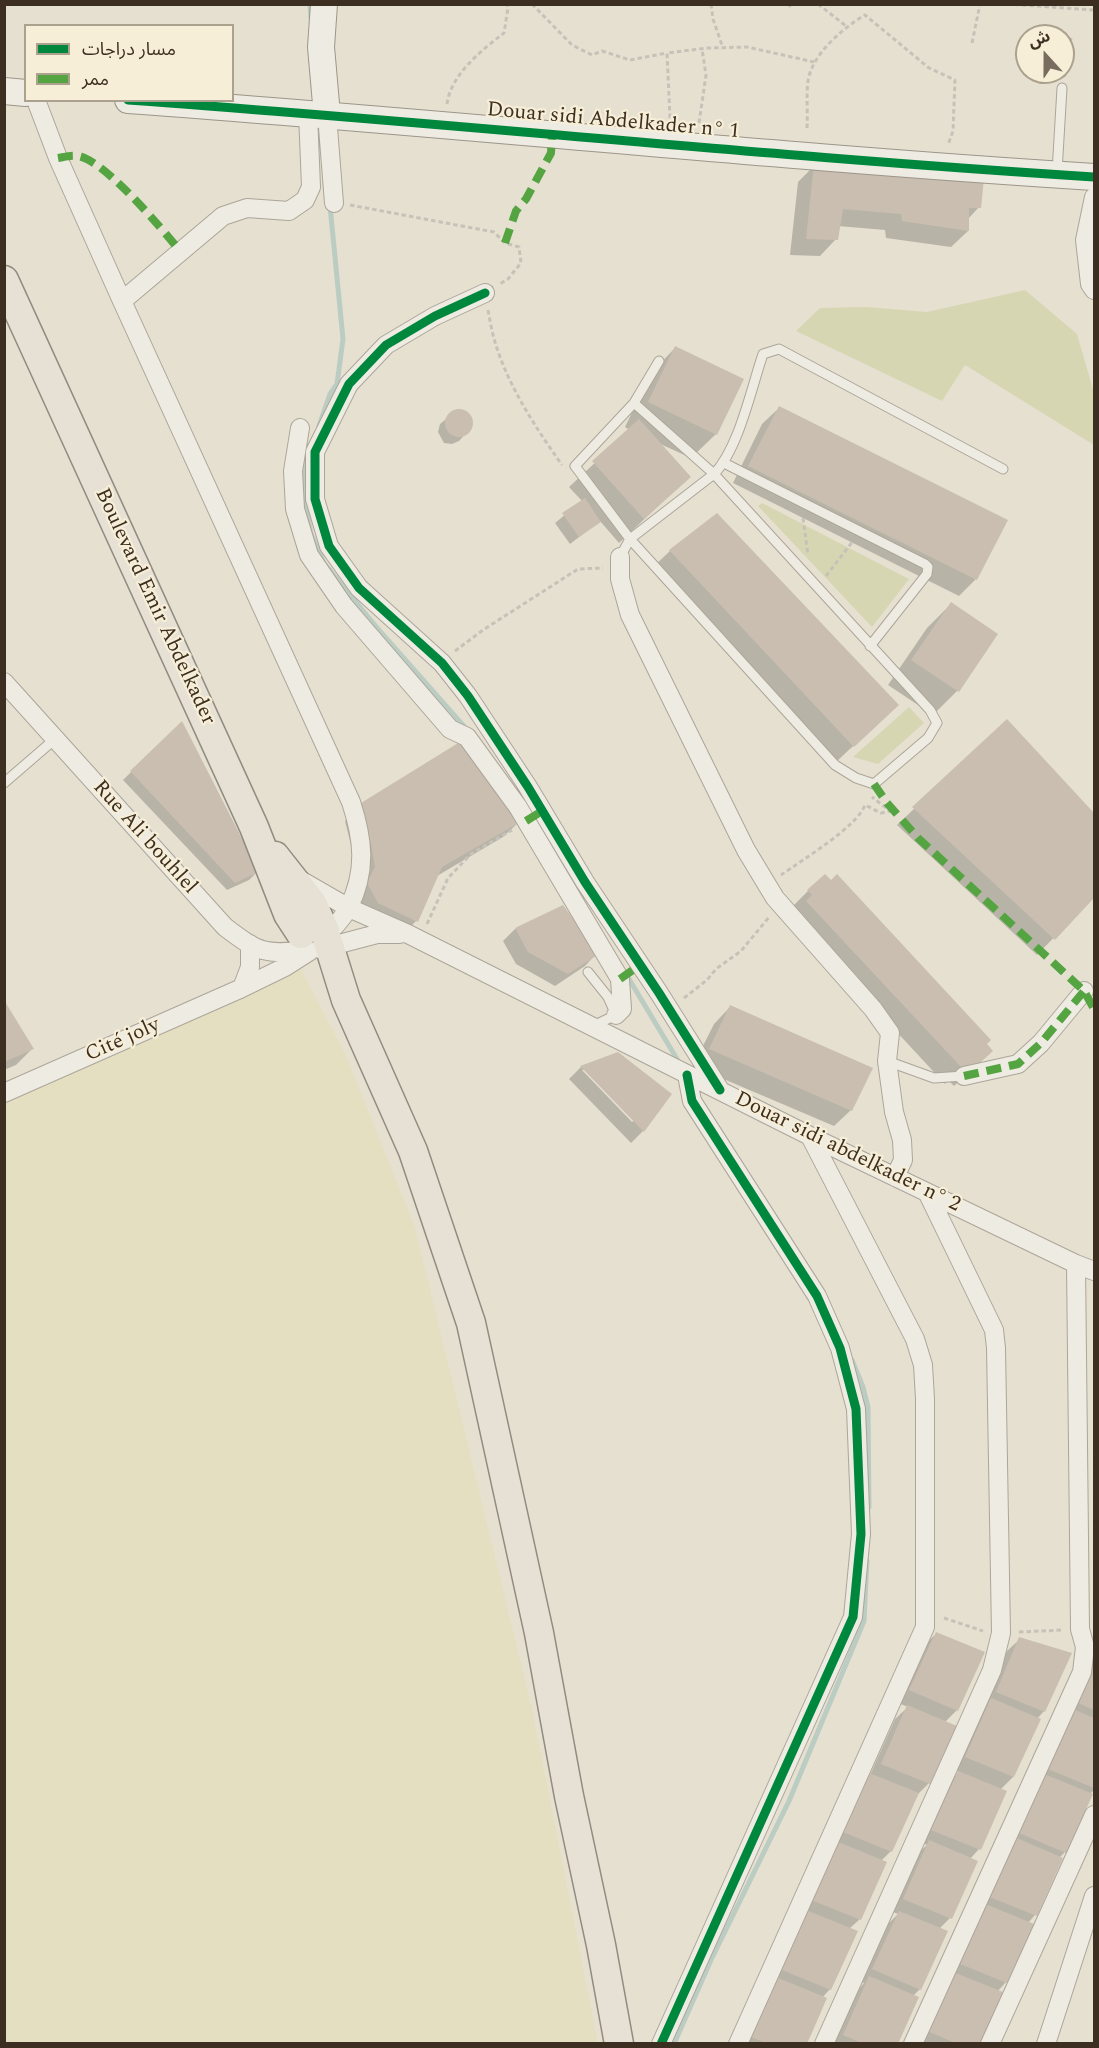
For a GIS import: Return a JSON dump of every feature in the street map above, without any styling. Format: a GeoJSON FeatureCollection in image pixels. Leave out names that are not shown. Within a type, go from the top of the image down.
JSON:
{"type":"FeatureCollection","features":[{"type":"Feature","properties":{"kind":"main road","name":"Boulevard Emir Abdelkader"},"geometry":{"type":"LineString","coordinates":[[4,280],[254,827],[288,914],[316,939]]}},
{"type":"Feature","properties":{"kind":"main road"},"geometry":{"type":"LineString","coordinates":[[254,827],[312,903],[316,939],[346,1000],[413,1151],[471,1323],[539,1632],[569,1797],[620,2043]]}},
{"type":"Feature","properties":{"kind":"street"},"geometry":{"type":"LineString","coordinates":[[122,301],[223,216],[247,208],[289,211],[305,200],[311,187],[318,114],[324,4]]}},
{"type":"Feature","properties":{"kind":"street"},"geometry":{"type":"LineString","coordinates":[[4,91],[24,93]]}},
{"type":"Feature","properties":{"kind":"street"},"geometry":{"type":"LineString","coordinates":[[37,102],[58,158],[122,301],[351,802],[360,830],[362,851],[358,885],[349,908],[316,939]]}},
{"type":"Feature","properties":{"kind":"street","name":"Douar sidi Abdelkader n° 1"},"geometry":{"type":"LineString","coordinates":[[155,102],[770,154],[1095,177]]}},
{"type":"Feature","properties":{"kind":"street"},"geometry":{"type":"LineString","coordinates":[[318,114],[334,203]]}},
{"type":"Feature","properties":{"kind":"street"},"geometry":{"type":"LineString","coordinates":[[1095,196],[1085,240],[1090,284],[1095,291]]}},
{"type":"Feature","properties":{"kind":"street"},"geometry":{"type":"LineString","coordinates":[[485,293],[435,316],[386,345],[350,384],[315,452],[315,499],[329,546],[359,588],[441,663],[468,696],[720,1090]]}},
{"type":"Feature","properties":{"kind":"street"},"geometry":{"type":"LineString","coordinates":[[300,428],[293,471],[295,509],[309,555],[344,606],[450,729],[467,737],[518,807],[620,980],[622,1009],[616,1016]]}},
{"type":"Feature","properties":{"kind":"street"},"geometry":{"type":"LineString","coordinates":[[620,562],[620,579],[630,615],[746,850],[775,898],[873,1009],[890,1033],[887,1061],[894,1112],[902,1140],[903,1160],[896,1177]]}},
{"type":"Feature","properties":{"kind":"street","name":"Rue Ali bouhlel"},"geometry":{"type":"LineString","coordinates":[[4,682],[214,917],[250,944]]}},
{"type":"Feature","properties":{"kind":"street","name":"Douar sidi abdelkader n° 2"},"geometry":{"type":"LineString","coordinates":[[290,874],[349,908],[408,934],[810,1136],[928,1194],[1095,1271]]}},
{"type":"Feature","properties":{"kind":"street","name":"Douar sidi abdelkader n° 2"},"geometry":{"type":"LineString","coordinates":[[250,944],[377,934],[408,934]]}},
{"type":"Feature","properties":{"kind":"street","name":"Cité joly"},"geometry":{"type":"LineString","coordinates":[[4,1093],[285,967],[316,939]]}},
{"type":"Feature","properties":{"kind":"street"},"geometry":{"type":"LineString","coordinates":[[242,988],[250,967],[250,944]]}},
{"type":"Feature","properties":{"kind":"street"},"geometry":{"type":"LineString","coordinates":[[964,1076],[1018,1064],[1041,1043],[1084,991]]}},
{"type":"Feature","properties":{"kind":"street"},"geometry":{"type":"LineString","coordinates":[[661,2043],[853,1617],[861,1533],[856,1409],[840,1348],[817,1296],[692,1101],[687,1074]]}},
{"type":"Feature","properties":{"kind":"street"},"geometry":{"type":"LineString","coordinates":[[738,2043],[925,1627],[923,1365],[915,1339],[810,1136]]}},
{"type":"Feature","properties":{"kind":"street"},"geometry":{"type":"LineString","coordinates":[[824,2043],[992,1670],[1001,1633],[996,1348],[987,1313],[928,1194]]}},
{"type":"Feature","properties":{"kind":"street"},"geometry":{"type":"LineString","coordinates":[[913,2043],[1082,1672],[1085,1647],[1080,1629],[1076,1264]]}},
{"type":"Feature","properties":{"kind":"street"},"geometry":{"type":"LineString","coordinates":[[990,2043],[1095,1815]]}},
{"type":"Feature","properties":{"kind":"street"},"geometry":{"type":"LineString","coordinates":[[1051,2043],[1095,1896]]}},
{"type":"Feature","properties":{"kind":"lane"},"geometry":{"type":"LineString","coordinates":[[1057,174],[1062,88]]}},
{"type":"Feature","properties":{"kind":"lane"},"geometry":{"type":"LineString","coordinates":[[620,562],[630,539],[714,474],[724,463],[763,354],[779,349],[1003,469]]}},
{"type":"Feature","properties":{"kind":"lane"},"geometry":{"type":"LineString","coordinates":[[634,403],[714,474],[930,710],[937,723],[928,738],[874,783],[856,778],[835,765],[630,539],[575,466],[634,403],[659,361]]}},
{"type":"Feature","properties":{"kind":"lane"},"geometry":{"type":"LineString","coordinates":[[724,463],[928,567],[927,574],[870,646]]}},
{"type":"Feature","properties":{"kind":"lane"},"geometry":{"type":"LineString","coordinates":[[4,783],[56,739]]}},
{"type":"Feature","properties":{"kind":"lane"},"geometry":{"type":"LineString","coordinates":[[588,972],[608,997],[616,1016],[591,1027]]}},
{"type":"Feature","properties":{"kind":"lane"},"geometry":{"type":"LineString","coordinates":[[887,1061],[934,1078],[964,1076]]}},
{"type":"Feature","properties":{"kind":"path"},"geometry":{"type":"LineString","coordinates":[[447,104],[448,96],[468,63],[504,33],[507,4]]}},
{"type":"Feature","properties":{"kind":"path"},"geometry":{"type":"LineString","coordinates":[[532,4],[572,45],[592,55],[602,51],[630,60],[702,49],[747,48],[814,62]]}},
{"type":"Feature","properties":{"kind":"path"},"geometry":{"type":"LineString","coordinates":[[711,4],[713,19],[723,48]]}},
{"type":"Feature","properties":{"kind":"path"},"geometry":{"type":"LineString","coordinates":[[818,4],[846,26]]}},
{"type":"Feature","properties":{"kind":"path"},"geometry":{"type":"LineString","coordinates":[[972,43],[980,4]]}},
{"type":"Feature","properties":{"kind":"path"},"geometry":{"type":"LineString","coordinates":[[1007,4],[1095,10]]}},
{"type":"Feature","properties":{"kind":"path"},"geometry":{"type":"LineString","coordinates":[[807,128],[808,80],[814,62],[846,26],[865,15],[929,68],[955,80],[952,131],[948,145]]}},
{"type":"Feature","properties":{"kind":"path"},"geometry":{"type":"LineString","coordinates":[[699,123],[706,75],[702,49]]}},
{"type":"Feature","properties":{"kind":"path"},"geometry":{"type":"LineString","coordinates":[[667,53],[670,118]]}},
{"type":"Feature","properties":{"kind":"path"},"geometry":{"type":"LineString","coordinates":[[1062,88],[1063,84]]}},
{"type":"Feature","properties":{"kind":"path"},"geometry":{"type":"LineString","coordinates":[[334,203],[370,207],[494,232],[505,243],[519,247],[521,263],[508,279],[485,293],[495,343],[522,403],[566,471]]}},
{"type":"Feature","properties":{"kind":"path"},"geometry":{"type":"LineString","coordinates":[[803,518],[808,556]]}},
{"type":"Feature","properties":{"kind":"path"},"geometry":{"type":"LineString","coordinates":[[823,580],[852,542]]}},
{"type":"Feature","properties":{"kind":"path"},"geometry":{"type":"LineString","coordinates":[[441,663],[483,630],[578,569],[620,562]]}},
{"type":"Feature","properties":{"kind":"path"},"geometry":{"type":"LineString","coordinates":[[680,1026],[677,1006],[688,993],[741,951],[774,912],[776,878],[849,826],[862,812],[865,805],[881,813],[890,811],[868,795]]}},
{"type":"Feature","properties":{"kind":"path"},"geometry":{"type":"LineString","coordinates":[[427,924],[448,878],[464,861],[471,854],[526,821]]}},
{"type":"Feature","properties":{"kind":"shaded area"},"geometry":{"type":"Polygon","coordinates":[[[300,967],[345,1053],[415,1227],[533,1713],[598,2043],[5,2043],[4,1103],[300,967]]]}},
{"type":"Feature","properties":{"kind":"green space"},"geometry":{"type":"Polygon","coordinates":[[[1025,290],[1077,334],[1094,393],[1094,445],[965,365],[942,401],[796,331],[820,308],[867,307],[927,312],[1025,290]]]}},
{"type":"Feature","properties":{"kind":"green space"},"geometry":{"type":"Polygon","coordinates":[[[762,503],[909,579],[872,627],[758,506],[762,503]]]}},
{"type":"Feature","properties":{"kind":"green space"},"geometry":{"type":"Polygon","coordinates":[[[909,707],[924,723],[878,764],[853,757],[909,707]]]}},
{"type":"Feature","properties":{"kind":"building"},"geometry":{"type":"Polygon","coordinates":[[[814,164],[984,178],[981,208],[969,208],[969,231],[902,221],[901,214],[843,209],[838,240],[806,239],[814,164]]]}},
{"type":"Feature","properties":{"kind":"building"},"geometry":{"type":"Polygon","coordinates":[[[675,346],[744,379],[717,435],[648,402],[675,346]]]}},
{"type":"Feature","properties":{"kind":"building"},"geometry":{"type":"Polygon","coordinates":[[[779,406],[1008,520],[977,580],[748,466],[779,406]]]}},
{"type":"Feature","properties":{"kind":"building"},"geometry":{"type":"Polygon","coordinates":[[[459,409],[469,413],[473,423],[469,433],[459,437],[449,433],[445,423],[449,413],[459,409]]]}},
{"type":"Feature","properties":{"kind":"building"},"geometry":{"type":"Polygon","coordinates":[[[639,419],[691,477],[644,519],[592,461],[639,419]]]}},
{"type":"Feature","properties":{"kind":"building"},"geometry":{"type":"Polygon","coordinates":[[[585,498],[601,522],[579,537],[562,513],[585,498]]]}},
{"type":"Feature","properties":{"kind":"building"},"geometry":{"type":"Polygon","coordinates":[[[717,513],[899,705],[854,747],[669,550],[717,513]]]}},
{"type":"Feature","properties":{"kind":"building"},"geometry":{"type":"Polygon","coordinates":[[[951,602],[998,634],[959,692],[911,660],[951,602]]]}},
{"type":"Feature","properties":{"kind":"building"},"geometry":{"type":"Polygon","coordinates":[[[1007,719],[1094,813],[1094,898],[1055,940],[912,807],[1007,719]]]}},
{"type":"Feature","properties":{"kind":"building"},"geometry":{"type":"Polygon","coordinates":[[[182,721],[259,872],[235,883],[130,771],[182,721]]]}},
{"type":"Feature","properties":{"kind":"building"},"geometry":{"type":"Polygon","coordinates":[[[463,740],[522,821],[442,867],[418,922],[378,903],[367,883],[375,867],[361,803],[463,740]]]}},
{"type":"Feature","properties":{"kind":"building"},"geometry":{"type":"Polygon","coordinates":[[[825,874],[831,880],[837,874],[991,1040],[987,1044],[993,1051],[972,1070],[966,1065],[962,1068],[806,901],[812,895],[807,890],[825,874]]]}},
{"type":"Feature","properties":{"kind":"building"},"geometry":{"type":"Polygon","coordinates":[[[563,905],[599,954],[568,974],[528,952],[515,928],[563,905]]]}},
{"type":"Feature","properties":{"kind":"building"},"geometry":{"type":"Polygon","coordinates":[[[4,1000],[34,1049],[4,1062],[4,1000]]]}},
{"type":"Feature","properties":{"kind":"building"},"geometry":{"type":"Polygon","coordinates":[[[730,1005],[873,1068],[852,1111],[709,1049],[730,1005]]]}},
{"type":"Feature","properties":{"kind":"building"},"geometry":{"type":"Polygon","coordinates":[[[618,1052],[672,1094],[644,1132],[580,1066],[618,1052]]]}},
{"type":"Feature","properties":{"kind":"building"},"geometry":{"type":"Polygon","coordinates":[[[936,1632],[985,1652],[958,1711],[909,1690],[936,1632]]]}},
{"type":"Feature","properties":{"kind":"building"},"geometry":{"type":"Polygon","coordinates":[[[1019,1637],[1072,1653],[1045,1712],[996,1692],[1019,1637]]]}},
{"type":"Feature","properties":{"kind":"building"},"geometry":{"type":"Polygon","coordinates":[[[1094,1661],[1094,1710],[1076,1702],[1094,1661]]]}},
{"type":"Feature","properties":{"kind":"building"},"geometry":{"type":"Polygon","coordinates":[[[991,1698],[1041,1719],[1014,1777],[965,1757],[991,1698]]]}},
{"type":"Feature","properties":{"kind":"building"},"geometry":{"type":"Polygon","coordinates":[[[907,1705],[957,1726],[930,1784],[881,1764],[907,1705]]]}},
{"type":"Feature","properties":{"kind":"building"},"geometry":{"type":"Polygon","coordinates":[[[1075,1710],[1094,1718],[1094,1788],[1048,1769],[1075,1710]]]}},
{"type":"Feature","properties":{"kind":"building"},"geometry":{"type":"Polygon","coordinates":[[[958,1771],[1007,1791],[981,1850],[931,1830],[958,1771]]]}},
{"type":"Feature","properties":{"kind":"building"},"geometry":{"type":"Polygon","coordinates":[[[869,1773],[919,1793],[892,1852],[843,1832],[869,1773]]]}},
{"type":"Feature","properties":{"kind":"building"},"geometry":{"type":"Polygon","coordinates":[[[1044,1774],[1093,1794],[1066,1853],[1017,1832],[1044,1774]]]}},
{"type":"Feature","properties":{"kind":"building"},"geometry":{"type":"Polygon","coordinates":[[[1014,1837],[1063,1858],[1037,1916],[987,1896],[1014,1837]]]}},
{"type":"Feature","properties":{"kind":"building"},"geometry":{"type":"Polygon","coordinates":[[[929,1840],[978,1861],[952,1919],[903,1899],[929,1840]]]}},
{"type":"Feature","properties":{"kind":"building"},"geometry":{"type":"Polygon","coordinates":[[[838,1842],[887,1862],[861,1920],[811,1900],[838,1842]]]}},
{"type":"Feature","properties":{"kind":"building"},"geometry":{"type":"Polygon","coordinates":[[[985,1904],[1034,1924],[1007,1983],[958,1963],[985,1904]]]}},
{"type":"Feature","properties":{"kind":"building"},"geometry":{"type":"Polygon","coordinates":[[[808,1911],[858,1931],[831,1990],[782,1970],[808,1911]]]}},
{"type":"Feature","properties":{"kind":"building"},"geometry":{"type":"Polygon","coordinates":[[[899,1911],[948,1931],[921,1990],[872,1969],[899,1911]]]}},
{"type":"Feature","properties":{"kind":"building"},"geometry":{"type":"Polygon","coordinates":[[[953,1972],[1003,1992],[980,2044],[958,2044],[927,2031],[953,1972]]]}},
{"type":"Feature","properties":{"kind":"building"},"geometry":{"type":"Polygon","coordinates":[[[869,1976],[919,1997],[898,2044],[864,2044],[843,2035],[869,1976]]]}},
{"type":"Feature","properties":{"kind":"building"},"geometry":{"type":"Polygon","coordinates":[[[778,1978],[827,1998],[807,2044],[768,2044],[751,2037],[778,1978]]]}},
{"type":"Feature","properties":{"kind":"waterway"},"geometry":{"type":"LineString","coordinates":[[310,4],[311,18]]}},
{"type":"Feature","properties":{"kind":"waterway"},"geometry":{"type":"LineString","coordinates":[[319,426],[330,394],[337,384],[343,339],[330,206]]}},
{"type":"Feature","properties":{"kind":"waterway"},"geometry":{"type":"LineString","coordinates":[[306,463],[304,496],[311,534],[324,563],[378,629],[469,732]]}},
{"type":"Feature","properties":{"kind":"waterway"},"geometry":{"type":"LineString","coordinates":[[626,974],[677,1059]]}},
{"type":"Feature","properties":{"kind":"waterway"},"geometry":{"type":"LineString","coordinates":[[852,1360],[868,1407],[869,1507]]}},
{"type":"Feature","properties":{"kind":"waterway"},"geometry":{"type":"LineString","coordinates":[[674,2044],[711,1960],[789,1801],[864,1621],[867,1561]]}},
{"type":"Feature","properties":{"kind":"marked path"},"geometry":{"type":"LineString","coordinates":[[505,243],[516,211],[526,199],[551,153],[552,135]]}},
{"type":"Feature","properties":{"kind":"marked path"},"geometry":{"type":"LineString","coordinates":[[58,158],[77,156],[102,169],[132,196],[180,251]]}},
{"type":"Feature","properties":{"kind":"marked path"},"geometry":{"type":"LineString","coordinates":[[874,784],[887,803],[918,838],[1084,991],[1094,1009]]}},
{"type":"Feature","properties":{"kind":"marked path"},"geometry":{"type":"LineString","coordinates":[[526,821],[542,811]]}},
{"type":"Feature","properties":{"kind":"marked path"},"geometry":{"type":"LineString","coordinates":[[620,979],[640,965]]}},
{"type":"Feature","properties":{"kind":"marked path"},"geometry":{"type":"LineString","coordinates":[[964,1076],[1018,1064],[1041,1043],[1084,991]]}},
{"type":"Feature","properties":{"kind":"cycle path"},"geometry":{"type":"LineString","coordinates":[[153,102],[853,160],[1094,177]]}},
{"type":"Feature","properties":{"kind":"cycle path"},"geometry":{"type":"LineString","coordinates":[[485,293],[435,316],[386,345],[349,384],[315,452],[315,499],[329,546],[359,588],[442,663],[468,696],[720,1090]]}},
{"type":"Feature","properties":{"kind":"cycle path"},"geometry":{"type":"LineString","coordinates":[[661,2044],[853,1617],[861,1534],[856,1409],[840,1348],[817,1296],[692,1101],[687,1075]]}}]}
